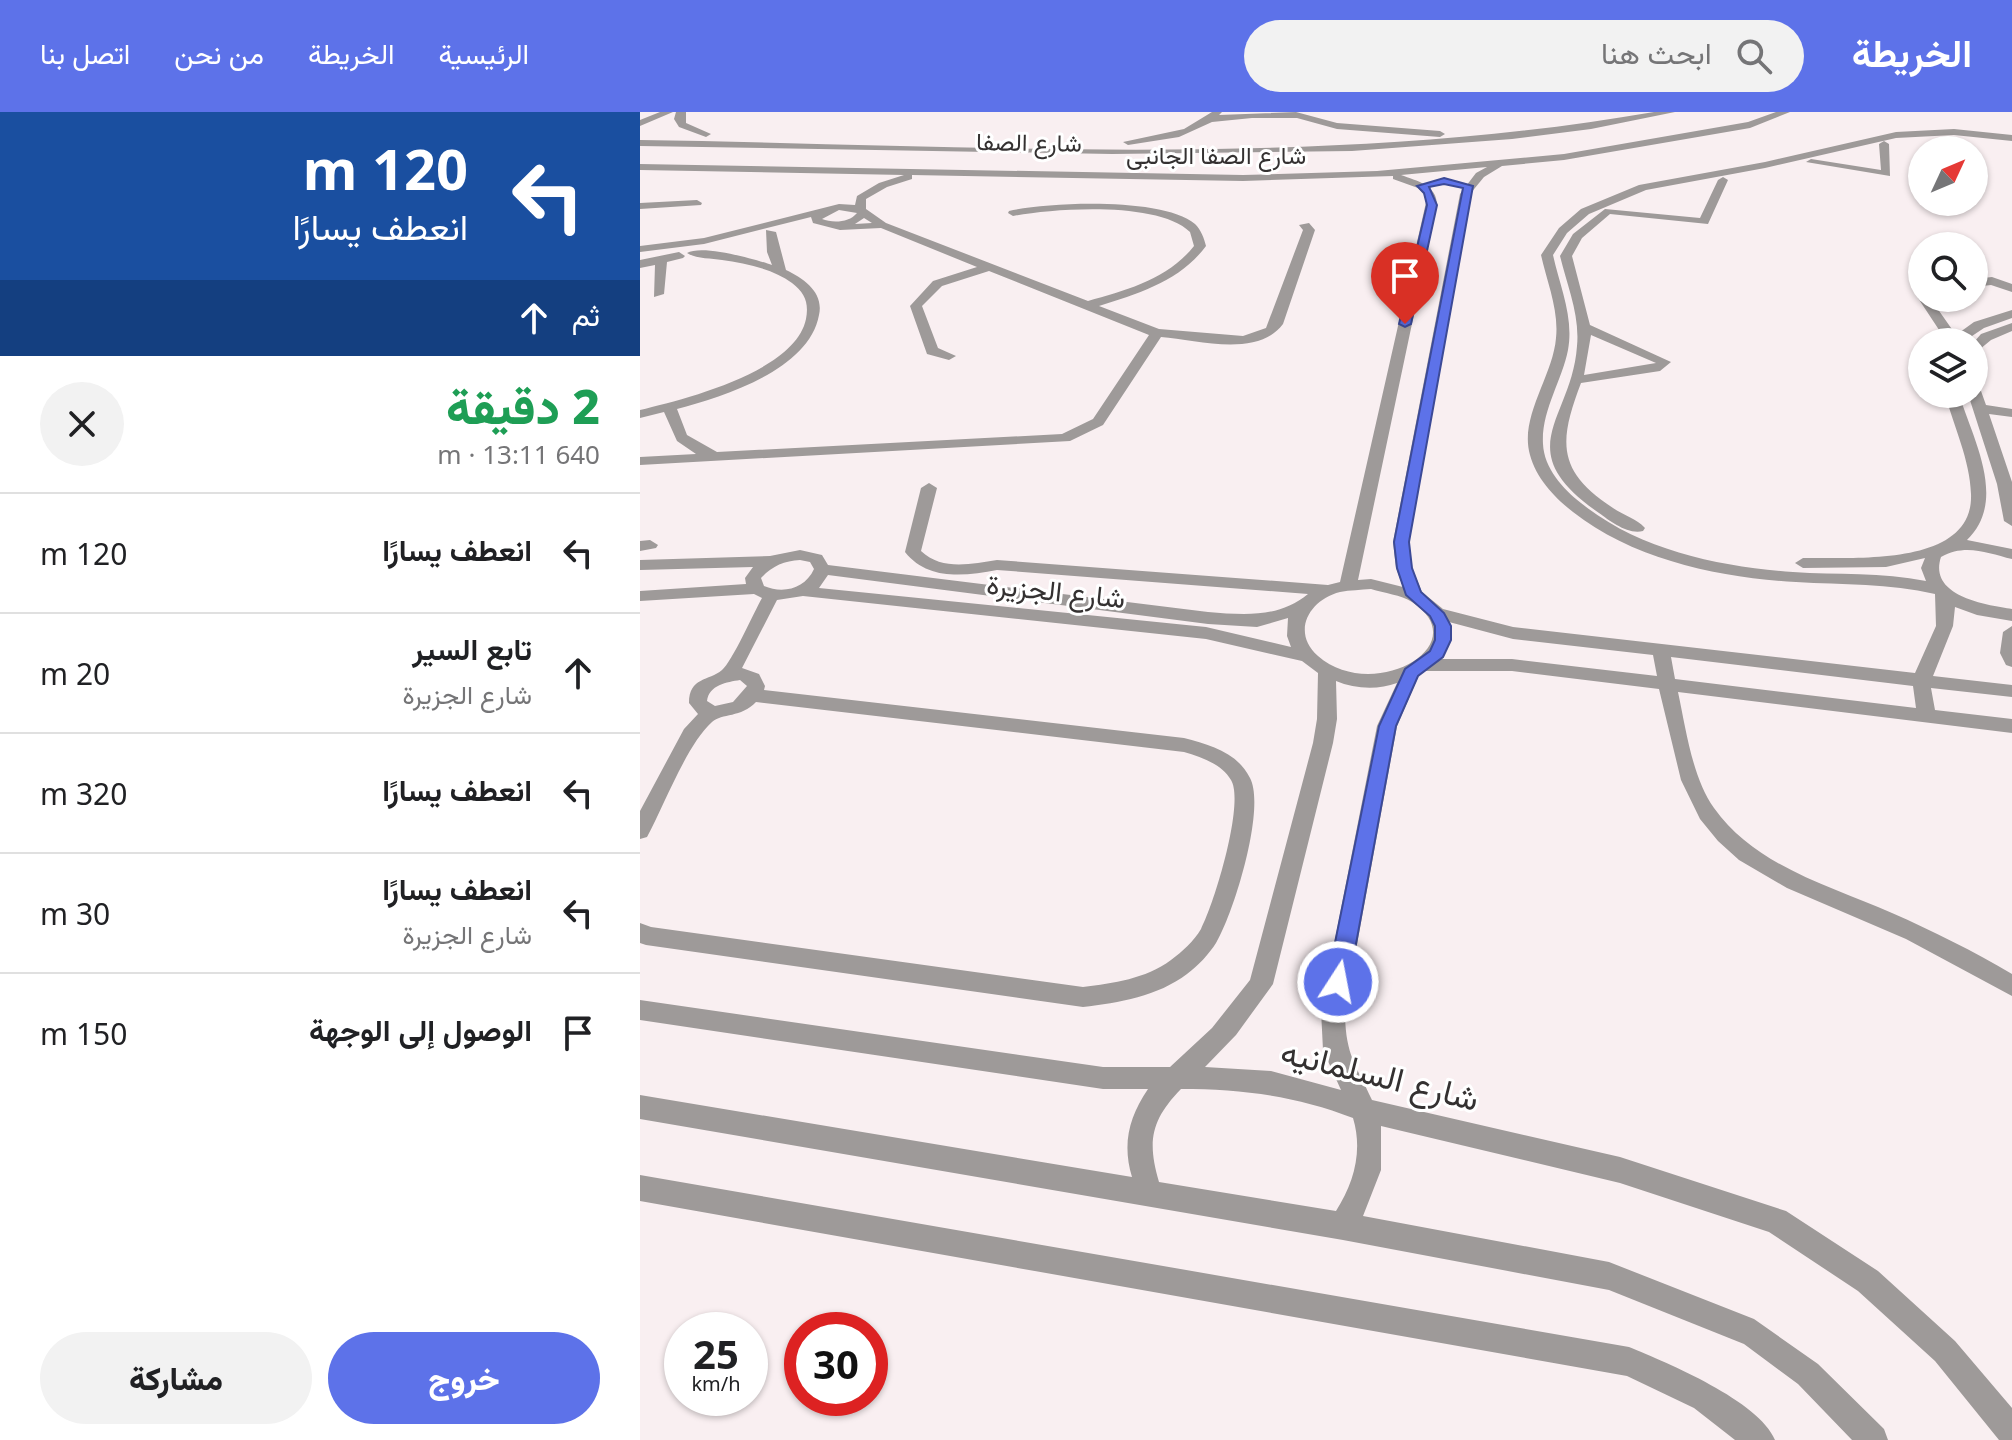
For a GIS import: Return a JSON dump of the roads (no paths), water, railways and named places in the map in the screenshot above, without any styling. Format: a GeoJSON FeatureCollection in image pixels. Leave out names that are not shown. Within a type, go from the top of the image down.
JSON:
{"type":"FeatureCollection","features":[{"type":"Feature","properties":{"kind":"street"},"geometry":{"type":"LineString","coordinates":[[640,123],[668,112]]}},
{"type":"Feature","properties":{"kind":"street"},"geometry":{"type":"LineString","coordinates":[[681,112],[679,119],[682,125],[706,134]]}},
{"type":"Feature","properties":{"kind":"street"},"geometry":{"type":"LineString","coordinates":[[1572,128],[1615,112]]}},
{"type":"Feature","properties":{"kind":"street","name":"شارع الصفا"},"geometry":{"type":"LineString","coordinates":[[640,143],[1120,147],[1204,153],[1316,155],[1471,142],[1670,112]]}},
{"type":"Feature","properties":{"kind":"street","name":"شارع الصفا الجانبى"},"geometry":{"type":"LineString","coordinates":[[640,167],[820,167],[923,173],[1075,169],[1243,178],[1377,174],[1498,165],[1680,138],[1750,125],[1785,112]]}},
{"type":"Feature","properties":{"kind":"street"},"geometry":{"type":"LineString","coordinates":[[1120,147],[1172,135],[1198,126],[1214,116],[1290,114],[1310,121],[1396,132],[1524,135]]}},
{"type":"Feature","properties":{"kind":"street","name":"شارع الصفا"},"geometry":{"type":"LineString","coordinates":[[640,156],[820,167],[1075,169],[1308,166],[1484,154],[1594,140],[1720,118]]}},
{"type":"Feature","properties":{"kind":"street"},"geometry":{"type":"LineString","coordinates":[[1310,121],[1325,136],[1325,144],[1316,155]]}},
{"type":"Feature","properties":{"kind":"street"},"geometry":{"type":"LineString","coordinates":[[1198,126],[1192,140],[1216,167]]}},
{"type":"Feature","properties":{"kind":"street"},"geometry":{"type":"LineString","coordinates":[[2012,141],[1948,132],[1873,139],[1775,163],[1645,187],[1594,206],[1560,233],[1547,255],[1561,304],[1564,335],[1555,380],[1539,417],[1534,438],[1546,473],[1562,495],[1590,518],[1630,540],[1698,565],[1743,573],[1892,580],[1942,591],[1976,609],[2012,615]]}},
{"type":"Feature","properties":{"kind":"street","name":"شارع الصفا الجانبى"},"geometry":{"type":"LineString","coordinates":[[640,133],[1120,147]]}},
{"type":"Feature","properties":{"kind":"street"},"geometry":{"type":"LineString","coordinates":[[2012,141],[1940,138],[1884,144],[1656,193],[1609,211],[1577,236],[1566,256],[1585,328],[1576,380],[1557,435],[1557,451],[1562,465],[1601,508],[1630,525],[1699,552],[1761,562],[1886,562],[1945,548],[1983,546],[2012,554]]}},
{"type":"Feature","properties":{"kind":"street"},"geometry":{"type":"LineString","coordinates":[[1811,162],[1884,174],[1888,172],[1884,144]]}},
{"type":"Feature","properties":{"kind":"street"},"geometry":{"type":"LineString","coordinates":[[1348,585],[1463,184],[1498,165]]}},
{"type":"Feature","properties":{"kind":"street"},"geometry":{"type":"LineString","coordinates":[[820,167],[844,188],[866,194]]}},
{"type":"Feature","properties":{"kind":"street"},"geometry":{"type":"LineString","coordinates":[[862,211],[858,204],[866,194],[883,185],[923,173]]}},
{"type":"Feature","properties":{"kind":"street"},"geometry":{"type":"LineString","coordinates":[[1377,174],[1426,184],[1432,205],[1401,542],[1404,568],[1414,595]]}},
{"type":"Feature","properties":{"kind":"street"},"geometry":{"type":"LineString","coordinates":[[1609,211],[1704,222],[1708,219],[1723,180]]}},
{"type":"Feature","properties":{"kind":"street"},"geometry":{"type":"LineString","coordinates":[[817,221],[816,217],[828,209],[844,188]]}},
{"type":"Feature","properties":{"kind":"street"},"geometry":{"type":"LineString","coordinates":[[640,206],[697,203]]}},
{"type":"Feature","properties":{"kind":"street"},"geometry":{"type":"LineString","coordinates":[[640,249],[704,241],[828,209],[847,207],[862,211],[882,225],[987,268],[1157,333],[1243,340],[1271,331],[1277,324],[1309,230],[1305,225]]}},
{"type":"Feature","properties":{"kind":"street"},"geometry":{"type":"LineString","coordinates":[[1013,213],[1043,207],[1146,210],[1187,223],[1198,234],[1200,246],[1192,258],[1172,271],[1133,290],[1086,306]]}},
{"type":"Feature","properties":{"kind":"street"},"geometry":{"type":"LineString","coordinates":[[839,224],[857,220],[862,211]]}},
{"type":"Feature","properties":{"kind":"street"},"geometry":{"type":"LineString","coordinates":[[640,264],[817,221],[851,227],[882,225]]}},
{"type":"Feature","properties":{"kind":"street"},"geometry":{"type":"LineString","coordinates":[[770,232],[773,252],[781,272]]}},
{"type":"Feature","properties":{"kind":"street"},"geometry":{"type":"LineString","coordinates":[[1560,233],[1577,236]]}},
{"type":"Feature","properties":{"kind":"street"},"geometry":{"type":"LineString","coordinates":[[640,414],[715,393],[755,376],[786,356],[806,336],[815,316],[813,299],[801,284],[781,272],[751,261],[693,253]]}},
{"type":"Feature","properties":{"kind":"street"},"geometry":{"type":"LineString","coordinates":[[658,294],[661,260]]}},
{"type":"Feature","properties":{"kind":"street"},"geometry":{"type":"LineString","coordinates":[[949,356],[932,351],[916,306],[923,294],[938,282],[987,268]]}},
{"type":"Feature","properties":{"kind":"street"},"geometry":{"type":"LineString","coordinates":[[1551,275],[1570,275]]}},
{"type":"Feature","properties":{"kind":"street"},"geometry":{"type":"LineString","coordinates":[[1988,281],[2012,288]]}},
{"type":"Feature","properties":{"kind":"street"},"geometry":{"type":"LineString","coordinates":[[1975,328],[2012,314]]}},
{"type":"Feature","properties":{"kind":"street"},"geometry":{"type":"LineString","coordinates":[[1979,325],[1996,332]]}},
{"type":"Feature","properties":{"kind":"street"},"geometry":{"type":"LineString","coordinates":[[1988,339],[2012,326]]}},
{"type":"Feature","properties":{"kind":"street"},"geometry":{"type":"LineString","coordinates":[[1576,380],[1660,367],[1664,362],[1585,328]]}},
{"type":"Feature","properties":{"kind":"street"},"geometry":{"type":"LineString","coordinates":[[640,460],[1065,438],[1098,422],[1157,333]]}},
{"type":"Feature","properties":{"kind":"street"},"geometry":{"type":"LineString","coordinates":[[669,407],[677,433],[686,443],[719,457]]}},
{"type":"Feature","properties":{"kind":"street"},"geometry":{"type":"LineString","coordinates":[[1927,716],[1922,682],[1930,655],[1947,623],[1947,603],[1927,568],[1930,558],[1973,523],[1980,507],[1979,489],[1956,408]]}},
{"type":"Feature","properties":{"kind":"street"},"geometry":{"type":"LineString","coordinates":[[2012,413],[1981,409],[2005,484],[2012,521]]}},
{"type":"Feature","properties":{"kind":"street"},"geometry":{"type":"LineString","coordinates":[[640,460],[668,443],[677,433]]}},
{"type":"Feature","properties":{"kind":"street"},"geometry":{"type":"LineString","coordinates":[[929,488],[913,552],[920,561],[942,569],[969,570],[997,565],[1329,590],[1348,585],[1382,585],[1414,595],[1436,613],[1443,626],[1443,640],[1437,654],[1418,669],[1387,726],[1333,1010],[1333,1042],[1342,1069],[1364,1110],[1371,1138],[1370,1169],[1361,1199],[1343,1226]]}},
{"type":"Feature","properties":{"kind":"street","name":"شارع الجزيرة"},"geometry":{"type":"LineString","coordinates":[[773,561],[791,556],[809,557],[816,559],[822,569],[1208,618],[1257,621],[1301,609]]}},
{"type":"Feature","properties":{"kind":"street"},"geometry":{"type":"LineString","coordinates":[[640,565],[773,561]]}},
{"type":"Feature","properties":{"kind":"street"},"geometry":{"type":"LineString","coordinates":[[763,592],[753,578],[773,561]]}},
{"type":"Feature","properties":{"kind":"street"},"geometry":{"type":"LineString","coordinates":[[801,591],[817,581],[822,569]]}},
{"type":"Feature","properties":{"kind":"street"},"geometry":{"type":"LineString","coordinates":[[1329,590],[1301,609],[1294,624],[1295,640],[1304,656],[1327,672],[1370,681],[1418,669],[1512,665],[2012,726]]}},
{"type":"Feature","properties":{"kind":"street","name":"شارع الجزيرة"},"geometry":{"type":"LineString","coordinates":[[763,592],[801,591],[1206,633],[1304,656]]}},
{"type":"Feature","properties":{"kind":"street"},"geometry":{"type":"LineString","coordinates":[[640,596],[763,592]]}},
{"type":"Feature","properties":{"kind":"street"},"geometry":{"type":"LineString","coordinates":[[729,675],[763,592]]}},
{"type":"Feature","properties":{"kind":"street"},"geometry":{"type":"LineString","coordinates":[[1436,613],[1513,633],[2012,691]]}},
{"type":"Feature","properties":{"kind":"street"},"geometry":{"type":"LineString","coordinates":[[2012,632],[2009,653],[2012,661]]}},
{"type":"Feature","properties":{"kind":"street"},"geometry":{"type":"LineString","coordinates":[[1661,651],[1691,781],[1706,812],[1733,844],[1771,870],[1901,926],[2012,986]]}},
{"type":"Feature","properties":{"kind":"street"},"geometry":{"type":"LineString","coordinates":[[1149,1192],[1139,1163],[1140,1131],[1152,1102],[1237,1017],[1261,984],[1323,743],[1328,707],[1327,672]]}},
{"type":"Feature","properties":{"kind":"street"},"geometry":{"type":"LineString","coordinates":[[729,675],[752,678],[756,686],[754,695],[735,709],[710,712],[702,708],[698,696],[708,683],[729,675]]}},
{"type":"Feature","properties":{"kind":"street"},"geometry":{"type":"LineString","coordinates":[[640,932],[646,936],[1083,997],[1122,993],[1159,980],[1189,959],[1211,933],[1245,814],[1245,789],[1234,768],[1212,752],[1184,745],[754,695]]}},
{"type":"Feature","properties":{"kind":"street"},"geometry":{"type":"LineString","coordinates":[[640,831],[691,734],[710,712]]}},
{"type":"Feature","properties":{"kind":"street","name":"شارع السلمانيه"},"geometry":{"type":"LineString","coordinates":[[640,1010],[1103,1078],[1221,1078],[1271,1082],[1318,1093],[1364,1110],[1620,1170],[1776,1221],[1868,1281],[1945,1351],[2012,1432]]}},
{"type":"Feature","properties":{"kind":"street"},"geometry":{"type":"LineString","coordinates":[[640,1107],[1149,1192],[1609,1276],[1754,1333],[1808,1374],[1873,1440]]}},
{"type":"Feature","properties":{"kind":"street"},"geometry":{"type":"LineString","coordinates":[[640,1188],[1629,1362],[1705,1397],[1760,1440]]}}]}
